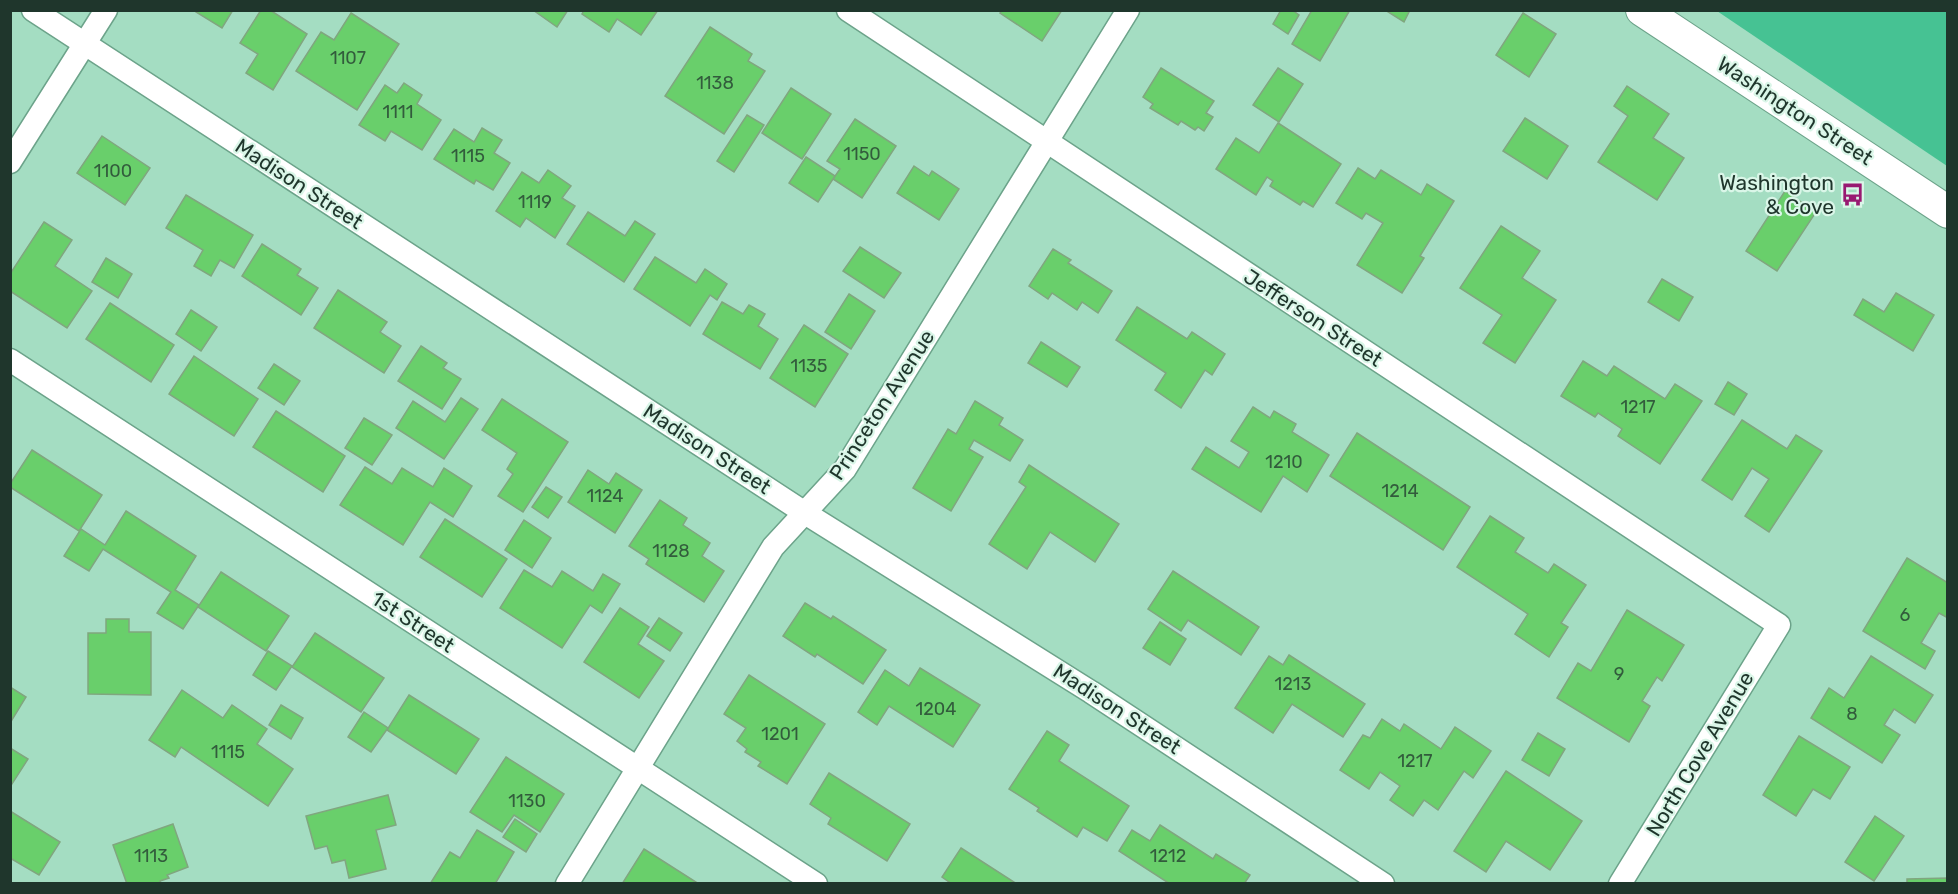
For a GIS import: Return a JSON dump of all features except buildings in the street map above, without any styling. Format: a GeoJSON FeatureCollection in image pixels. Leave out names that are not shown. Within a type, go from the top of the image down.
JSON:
{"type":"FeatureCollection","features":[{"type":"Feature","properties":{"kind":"street","name":"Madison Street"},"geometry":{"type":"LineString","coordinates":[[33,10],[805,513],[1091,692],[1383,884]]}},
{"type":"Feature","properties":{"kind":"street"},"geometry":{"type":"LineString","coordinates":[[10,162],[105,10]]}},
{"type":"Feature","properties":{"kind":"street","name":"Jefferson Street"},"geometry":{"type":"LineString","coordinates":[[848,10],[1779,625]]}},
{"type":"Feature","properties":{"kind":"street","name":"Princeton Avenue"},"geometry":{"type":"LineString","coordinates":[[567,884],[773,547],[845,469],[1128,10]]}},
{"type":"Feature","properties":{"kind":"street","name":"Washington Street"},"geometry":{"type":"LineString","coordinates":[[1642,10],[1947,212]]}},
{"type":"Feature","properties":{"kind":"street","name":"1st Street"},"geometry":{"type":"LineString","coordinates":[[10,360],[816,884]]}},
{"type":"Feature","properties":{"kind":"street","name":"North Cove Avenue"},"geometry":{"type":"LineString","coordinates":[[1620,884],[1779,625]]}},
{"type":"Feature","properties":{"kind":"green space"},"geometry":{"type":"Polygon","coordinates":[[[1717,11],[1947,11],[1947,166],[1717,11]]]}},
{"type":"Feature","properties":{"kind":"place","name":"Washington & Cove"},"geometry":{"type":"Point","coordinates":[1852,195]}}]}
